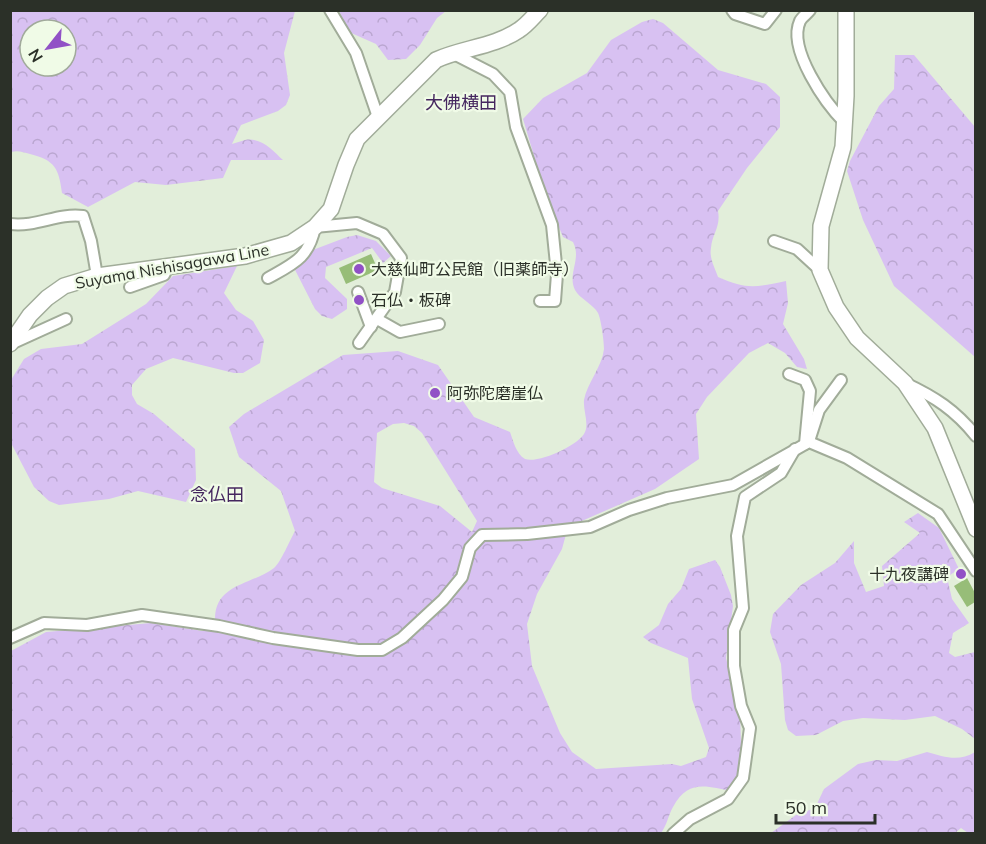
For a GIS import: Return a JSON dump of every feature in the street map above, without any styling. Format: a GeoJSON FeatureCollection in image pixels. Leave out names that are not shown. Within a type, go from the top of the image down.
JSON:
{"type":"FeatureCollection","features":[{"type":"Feature","properties":{"kind":"main road","name":"Suyama Nishisagawa Line"},"geometry":{"type":"LineString","coordinates":[[11,344],[30,315],[46,298],[64,286],[97,276],[245,256],[291,243],[315,227],[331,209],[357,139],[436,60],[451,53],[497,41],[520,30],[540,10]]}},
{"type":"Feature","properties":{"kind":"main road"},"geometry":{"type":"LineString","coordinates":[[846,10],[843,147],[821,226],[820,270],[836,307],[857,338],[905,383],[935,428],[975,529]]}},
{"type":"Feature","properties":{"kind":"street"},"geometry":{"type":"LineString","coordinates":[[330,10],[356,53],[378,117]]}},
{"type":"Feature","properties":{"kind":"street"},"geometry":{"type":"LineString","coordinates":[[732,10],[735,14],[765,24],[776,10]]}},
{"type":"Feature","properties":{"kind":"street"},"geometry":{"type":"LineString","coordinates":[[810,10],[801,20],[797,33],[800,48],[807,69],[819,90],[831,109],[845,123]]}},
{"type":"Feature","properties":{"kind":"street"},"geometry":{"type":"LineString","coordinates":[[451,53],[493,74],[510,92],[516,127],[552,225],[557,274],[555,301],[540,301]]}},
{"type":"Feature","properties":{"kind":"street"},"geometry":{"type":"LineString","coordinates":[[10,224],[27,226],[71,215],[83,216],[91,241],[97,276]]}},
{"type":"Feature","properties":{"kind":"street"},"geometry":{"type":"LineString","coordinates":[[268,278],[297,261],[312,243],[315,227],[357,224],[382,234],[401,258],[395,292],[359,343]]}},
{"type":"Feature","properties":{"kind":"street"},"geometry":{"type":"LineString","coordinates":[[774,242],[796,249],[820,270]]}},
{"type":"Feature","properties":{"kind":"street"},"geometry":{"type":"LineString","coordinates":[[130,288],[164,275],[168,267]]}},
{"type":"Feature","properties":{"kind":"street"},"geometry":{"type":"LineString","coordinates":[[358,292],[374,323],[400,332],[439,324]]}},
{"type":"Feature","properties":{"kind":"street"},"geometry":{"type":"LineString","coordinates":[[11,344],[66,319]]}},
{"type":"Feature","properties":{"kind":"street"},"geometry":{"type":"LineString","coordinates":[[789,374],[805,380],[810,391],[803,445]]}},
{"type":"Feature","properties":{"kind":"street"},"geometry":{"type":"LineString","coordinates":[[673,834],[690,819],[728,799],[743,778],[750,728],[741,706],[734,666],[734,630],[743,608],[737,536],[745,497],[781,473],[803,445],[819,410],[841,380]]}},
{"type":"Feature","properties":{"kind":"street"},"geometry":{"type":"LineString","coordinates":[[905,383],[932,396],[962,419],[975,436]]}},
{"type":"Feature","properties":{"kind":"street"},"geometry":{"type":"LineString","coordinates":[[10,638],[44,622],[87,625],[142,615],[219,626],[273,638],[358,650],[382,650],[402,638],[443,600],[462,577],[470,548],[482,535],[527,534],[590,527],[629,510],[667,498],[733,485],[803,445],[847,458],[938,514],[975,571]]}},
{"type":"Feature","properties":{"kind":"green space"},"geometry":{"type":"Polygon","coordinates":[[[11,10],[295,11],[284,53],[290,95],[286,105],[278,111],[241,125],[232,144],[245,140],[257,141],[267,145],[283,160],[231,160],[223,178],[166,185],[135,182],[88,207],[62,193],[57,172],[45,159],[18,151],[11,152],[11,10]]]}},
{"type":"Feature","properties":{"kind":"green space"},"geometry":{"type":"Polygon","coordinates":[[[339,11],[446,11],[437,18],[420,45],[406,59],[388,60],[376,44],[349,32],[339,11]]]}},
{"type":"Feature","properties":{"kind":"green space"},"geometry":{"type":"Polygon","coordinates":[[[653,19],[663,23],[718,70],[766,84],[780,97],[780,127],[747,168],[718,211],[711,255],[718,277],[728,281],[752,286],[786,281],[788,303],[783,324],[804,359],[807,369],[797,367],[785,353],[768,343],[749,353],[707,397],[696,414],[699,459],[655,489],[568,527],[562,549],[537,594],[527,624],[532,666],[560,733],[572,752],[596,769],[672,764],[681,766],[706,757],[709,748],[692,699],[688,658],[651,643],[643,637],[659,625],[668,604],[681,589],[689,569],[715,560],[731,595],[733,606],[726,658],[740,715],[742,773],[732,791],[706,786],[691,788],[679,798],[673,807],[661,833],[11,834],[11,651],[46,632],[151,623],[203,631],[215,619],[217,607],[228,592],[274,568],[282,556],[295,531],[281,491],[239,457],[229,427],[244,414],[343,355],[398,351],[438,365],[474,417],[510,432],[517,450],[525,459],[539,459],[548,456],[567,448],[582,437],[586,425],[584,400],[603,356],[601,325],[596,310],[575,290],[573,278],[575,248],[573,242],[563,237],[546,196],[523,119],[543,98],[587,73],[611,40],[642,22],[653,19]],[[404,423],[393,424],[377,433],[374,482],[382,488],[440,506],[472,532],[477,521],[422,433],[414,426],[404,423]]]}},
{"type":"Feature","properties":{"kind":"green space"},"geometry":{"type":"Polygon","coordinates":[[[895,55],[914,55],[975,127],[975,357],[894,286],[863,220],[847,171],[879,106],[894,89],[895,55]]]}},
{"type":"Feature","properties":{"kind":"green space"},"geometry":{"type":"Polygon","coordinates":[[[357,235],[376,241],[391,256],[383,263],[372,248],[326,267],[325,278],[347,299],[347,309],[332,319],[322,316],[315,309],[292,264],[297,256],[357,235]]]}},
{"type":"Feature","properties":{"kind":"green space"},"geometry":{"type":"Polygon","coordinates":[[[237,266],[224,293],[236,310],[253,321],[264,340],[260,363],[243,373],[234,373],[173,358],[146,369],[132,385],[132,395],[137,404],[154,414],[195,449],[196,480],[186,502],[138,491],[109,499],[59,505],[49,501],[34,487],[11,443],[11,380],[24,359],[41,349],[82,344],[146,304],[173,276],[237,266]]]}},
{"type":"Feature","properties":{"kind":"green space"},"geometry":{"type":"Polygon","coordinates":[[[918,513],[939,528],[959,569],[947,577],[952,599],[969,623],[953,633],[949,653],[955,657],[975,652],[975,739],[962,729],[935,716],[905,720],[863,718],[843,721],[816,735],[796,736],[788,730],[785,720],[781,664],[770,632],[773,614],[801,585],[835,563],[854,541],[854,563],[866,592],[884,586],[882,566],[920,533],[904,522],[918,513]]]}},
{"type":"Feature","properties":{"kind":"green space"},"geometry":{"type":"Polygon","coordinates":[[[927,752],[957,758],[975,752],[974,833],[968,833],[961,828],[954,834],[771,833],[796,815],[815,808],[824,789],[858,764],[876,760],[897,761],[927,752]]]}},
{"type":"Feature","properties":{"kind":"building","name":"大慈仙町公民館（旧薬師寺）"},"geometry":{"type":"Polygon","coordinates":[[[371,254],[378,270],[346,284],[339,268],[371,254]]]}},
{"type":"Feature","properties":{"kind":"building"},"geometry":{"type":"Polygon","coordinates":[[[967,578],[975,593],[975,602],[967,607],[954,586],[967,578]]]}},
{"type":"Feature","properties":{"kind":"place","name":"大慈仙町公民館（旧薬師寺）"},"geometry":{"type":"Point","coordinates":[359,269]}},
{"type":"Feature","properties":{"kind":"place","name":"石仏・板碑"},"geometry":{"type":"Point","coordinates":[359,300]}},
{"type":"Feature","properties":{"kind":"place","name":"阿弥陀磨崖仏"},"geometry":{"type":"Point","coordinates":[435,393]}},
{"type":"Feature","properties":{"kind":"place","name":"十九夜講碑"},"geometry":{"type":"Point","coordinates":[961,574]}},
{"type":"Feature","properties":{"kind":"district","name":"大佛横田"},"geometry":{"type":"Point","coordinates":[461,102]}},
{"type":"Feature","properties":{"kind":"district","name":"念仏田"},"geometry":{"type":"Point","coordinates":[217,494]}}]}
